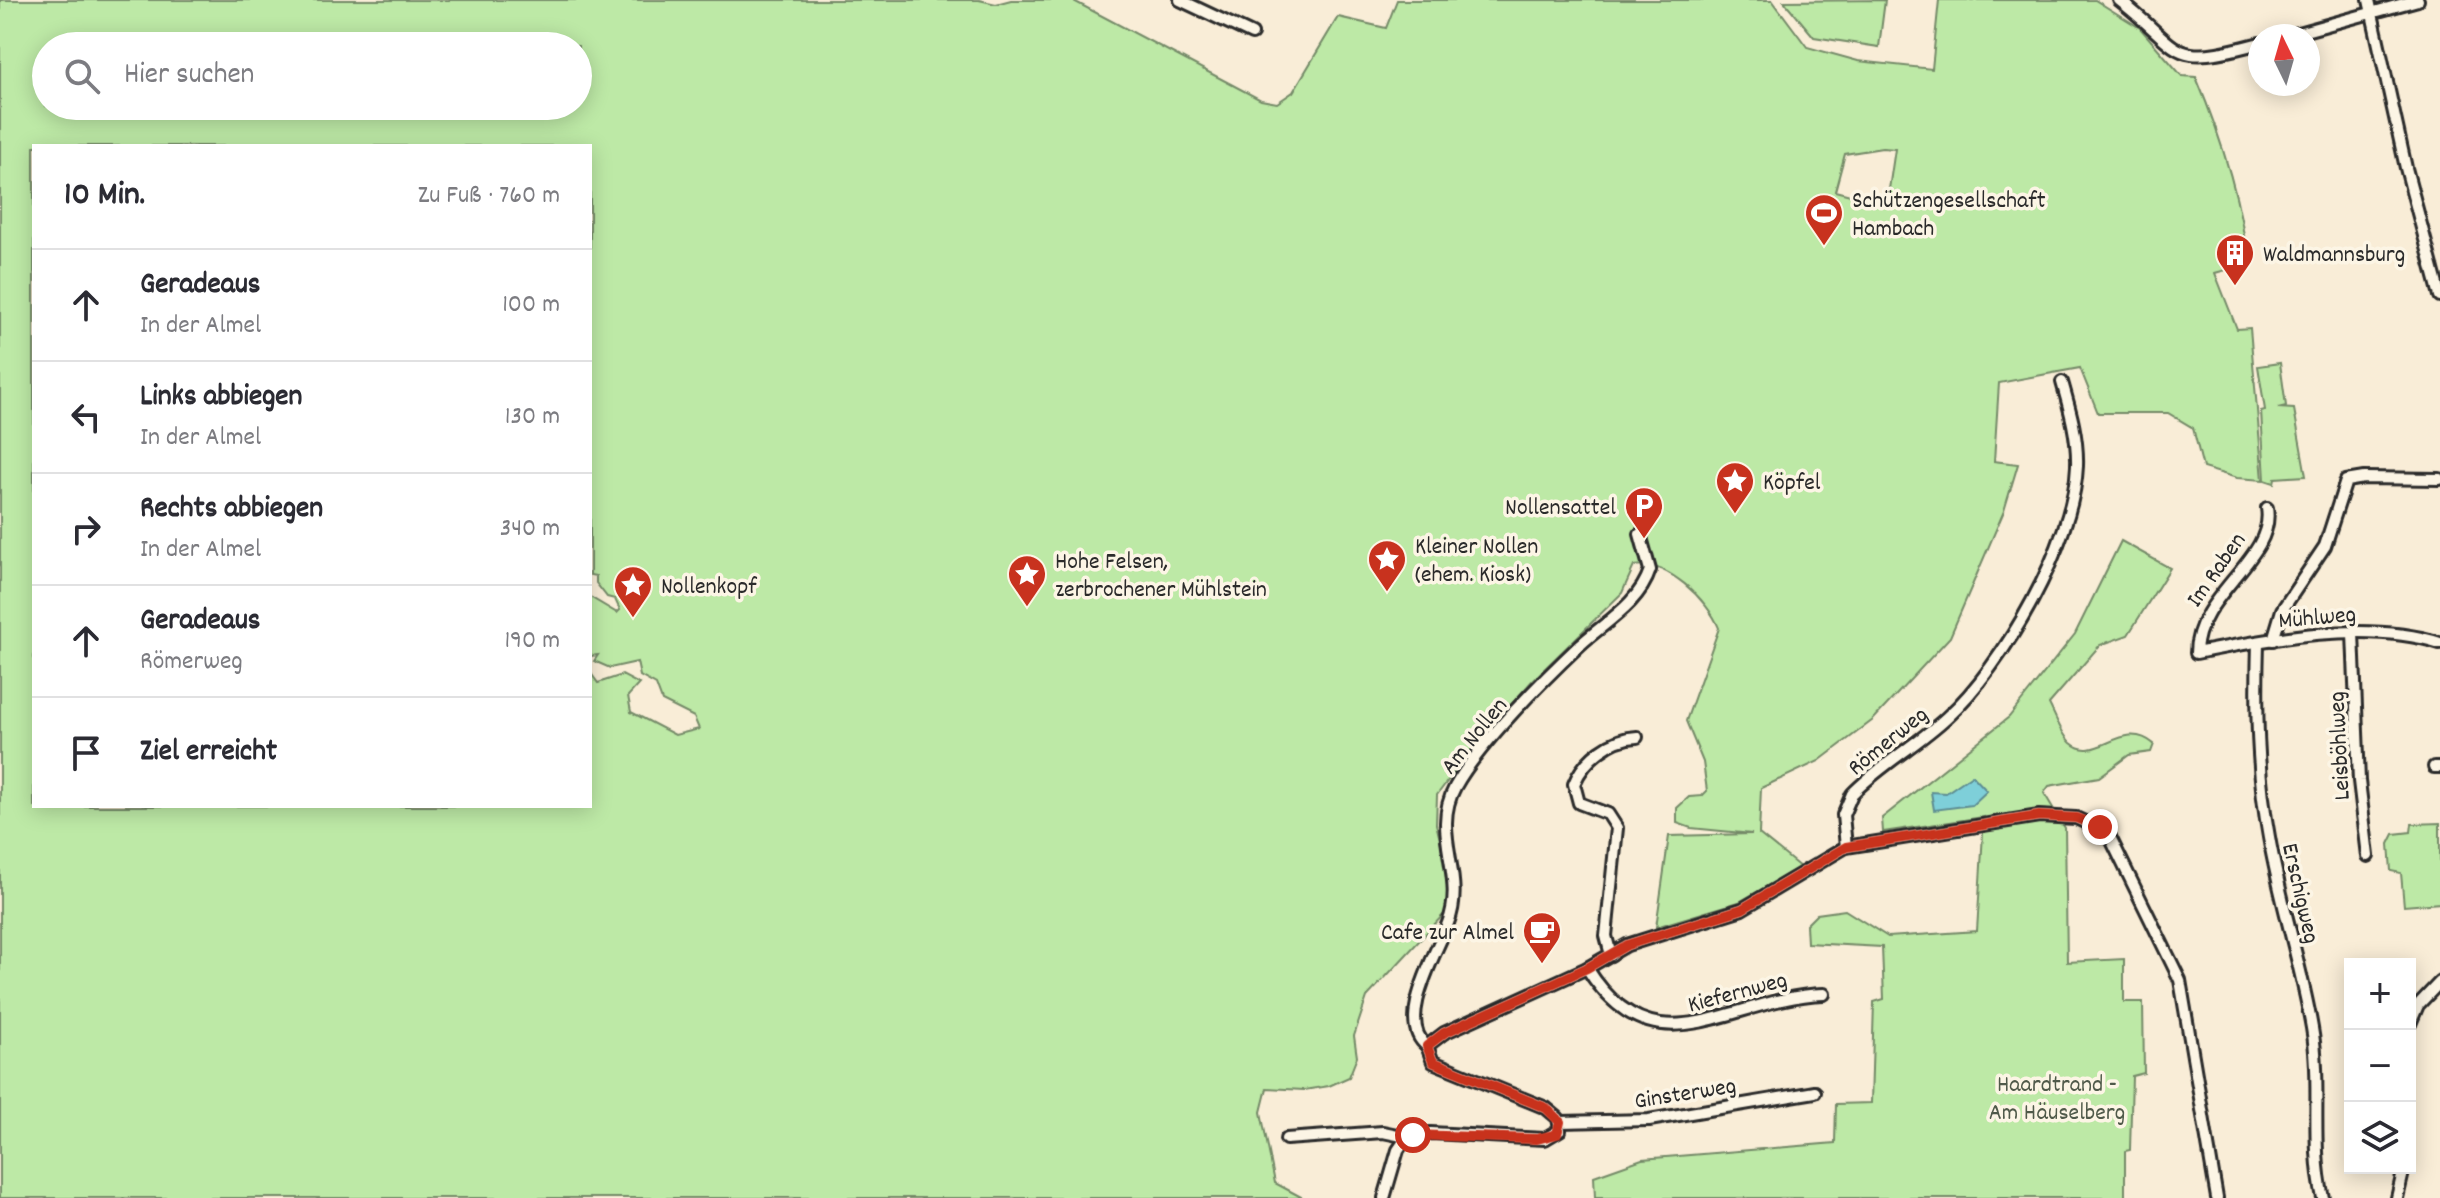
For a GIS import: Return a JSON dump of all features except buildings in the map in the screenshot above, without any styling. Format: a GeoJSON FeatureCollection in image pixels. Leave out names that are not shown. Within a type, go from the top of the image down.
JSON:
{"type":"FeatureCollection","features":[{"type":"Feature","properties":{"kind":"street"},"geometry":{"type":"LineString","coordinates":[[1180,0],[1252,34]]}},
{"type":"Feature","properties":{"kind":"street"},"geometry":{"type":"LineString","coordinates":[[2119,0],[2181,53],[2213,55],[2248,46]]}},
{"type":"Feature","properties":{"kind":"street"},"geometry":{"type":"LineString","coordinates":[[2369,0],[2406,168],[2440,296]]}},
{"type":"Feature","properties":{"kind":"street"},"geometry":{"type":"LineString","coordinates":[[2320,27],[2418,0]]}},
{"type":"Feature","properties":{"kind":"street","name":"Römerweg"},"geometry":{"type":"LineString","coordinates":[[1846,847],[1843,815],[1852,794],[1959,706],[2026,612],[2070,513],[2075,490],[2076,438],[2062,382]]}},
{"type":"Feature","properties":{"kind":"street"},"geometry":{"type":"LineString","coordinates":[[2273,640],[2282,610],[2325,546],[2346,481],[2364,478],[2440,479]]}},
{"type":"Feature","properties":{"kind":"street","name":"Im Raben"},"geometry":{"type":"LineString","coordinates":[[2196,653],[2200,625],[2217,596],[2258,543],[2266,526],[2267,508]]}},
{"type":"Feature","properties":{"kind":"street","name":"Am Nollen"},"geometry":{"type":"LineString","coordinates":[[1427,1046],[1416,1035],[1413,1021],[1420,993],[1454,904],[1455,878],[1443,820],[1453,790],[1469,765],[1540,686],[1638,593],[1650,570],[1640,534]]}},
{"type":"Feature","properties":{"kind":"street","name":"Mühlweg"},"geometry":{"type":"LineString","coordinates":[[2196,653],[2273,640],[2353,633],[2389,632],[2440,643]]}},
{"type":"Feature","properties":{"kind":"street","name":"Leisböhlweg"},"geometry":{"type":"LineString","coordinates":[[2353,633],[2359,781],[2368,856]]}},
{"type":"Feature","properties":{"kind":"street","name":"Erschigweg"},"geometry":{"type":"LineString","coordinates":[[2258,642],[2255,720],[2260,780],[2275,866],[2312,1029],[2316,1077],[2315,1151],[2323,1198]]}},
{"type":"Feature","properties":{"kind":"street"},"geometry":{"type":"LineString","coordinates":[[1611,955],[1607,925],[1617,828],[1608,814],[1589,810],[1579,803],[1574,784],[1586,765],[1606,747],[1625,737],[1637,737]]}},
{"type":"Feature","properties":{"kind":"street"},"geometry":{"type":"LineString","coordinates":[[1286,1139],[1383,1132],[1407,1137],[1431,1133],[1545,1139],[1557,1134],[1560,1122],[1552,1113],[1530,1100],[1433,1062],[1427,1046],[1444,1033],[1644,939],[1742,909],[1846,847],[2039,816],[2076,818],[2108,833],[2180,980],[2217,1198]]}},
{"type":"Feature","properties":{"kind":"street","name":"Kiefernweg"},"geometry":{"type":"LineString","coordinates":[[1587,968],[1617,1007],[1659,1025],[1689,1026],[1791,996],[1824,994]]}},
{"type":"Feature","properties":{"kind":"street"},"geometry":{"type":"LineString","coordinates":[[2416,1010],[2440,982]]}},
{"type":"Feature","properties":{"kind":"street","name":"Ginsterweg"},"geometry":{"type":"LineString","coordinates":[[1560,1122],[1649,1120],[1815,1092]]}},
{"type":"Feature","properties":{"kind":"street"},"geometry":{"type":"LineString","coordinates":[[1384,1198],[1398,1150],[1407,1137]]}},
{"type":"Feature","properties":{"kind":"street"},"geometry":{"type":"LineString","coordinates":[[2397,1198],[2403,1174]]}},
{"type":"Feature","properties":{"kind":"green space"},"geometry":{"type":"Polygon","coordinates":[[[0,0],[979,0],[996,4],[1011,0],[1072,0],[1261,100],[1277,103],[1293,92],[1338,17],[1386,28],[1397,0],[1772,0],[1807,47],[1858,61],[1932,69],[1939,0],[2095,0],[2140,28],[2182,76],[2196,77],[2229,169],[2245,240],[2248,264],[2215,273],[2237,329],[2250,328],[2263,480],[2237,478],[2203,468],[2193,428],[2168,413],[2098,413],[2080,368],[1999,383],[1994,461],[2018,464],[2004,511],[1950,637],[1873,720],[1819,761],[1761,788],[1759,834],[1800,867],[1739,902],[1656,927],[1669,836],[1752,834],[1691,828],[1677,823],[1677,808],[1689,797],[1702,796],[1707,791],[1703,762],[1686,721],[1719,628],[1696,594],[1672,575],[1659,569],[1634,566],[1622,593],[1532,681],[1467,755],[1437,795],[1436,824],[1451,883],[1445,913],[1367,997],[1354,1036],[1357,1057],[1349,1077],[1329,1086],[1304,1090],[1267,1088],[1261,1112],[1275,1183],[1303,1198],[0,1198],[0,0]],[[1895,149],[1845,154],[1835,191],[1881,203],[1888,196],[1895,149]]]}},
{"type":"Feature","properties":{"kind":"green space"},"geometry":{"type":"Polygon","coordinates":[[[1885,0],[1879,47],[1814,37],[1784,1],[1885,0]]]}},
{"type":"Feature","properties":{"kind":"green space"},"geometry":{"type":"Polygon","coordinates":[[[2280,363],[2286,406],[2278,408],[2294,409],[2306,476],[2275,478],[2274,483],[2265,480],[2261,411],[2265,410],[2258,366],[2280,363]]]}},
{"type":"Feature","properties":{"kind":"green space","name":"Haardtrand - Am Häuselberg"},"geometry":{"type":"Polygon","coordinates":[[[2121,541],[2170,568],[2128,635],[2100,645],[2049,704],[2067,739],[2081,748],[2090,749],[2131,736],[2142,737],[2154,744],[2151,752],[2129,755],[2099,777],[2049,786],[2044,793],[2065,828],[2067,962],[2124,959],[2124,1002],[2143,1002],[2144,1073],[2132,1076],[2130,1150],[2125,1151],[2125,1198],[1595,1198],[1594,1176],[1642,1159],[1835,1143],[1836,1104],[1871,1103],[1874,1002],[1884,999],[1882,947],[1807,943],[1806,925],[1817,914],[1845,910],[1888,937],[1977,931],[1984,817],[1883,832],[1882,818],[2009,717],[2075,634],[2121,541]]]}},
{"type":"Feature","properties":{"kind":"green space"},"geometry":{"type":"Polygon","coordinates":[[[2440,823],[2440,903],[2404,906],[2401,873],[2391,871],[2389,844],[2394,834],[2411,832],[2412,824],[2440,823]]]}},
{"type":"Feature","properties":{"kind":"water"},"geometry":{"type":"Polygon","coordinates":[[[1972,775],[1987,791],[1972,805],[1934,810],[1931,792],[1946,793],[1972,775]]]}},
{"type":"Feature","properties":{"kind":"place","name":"Schützengesellschaft Hambach"},"geometry":{"type":"Point","coordinates":[1824,247]}},
{"type":"Feature","properties":{"kind":"place","name":"Waldmannsburg"},"geometry":{"type":"Point","coordinates":[2235,287]}},
{"type":"Feature","properties":{"kind":"place","name":"Köpfel"},"geometry":{"type":"Point","coordinates":[1735,515]}},
{"type":"Feature","properties":{"kind":"place","name":"Nollensattel"},"geometry":{"type":"Point","coordinates":[1644,540]}},
{"type":"Feature","properties":{"kind":"place","name":"Kleiner Nollen (ehem. Kiosk)"},"geometry":{"type":"Point","coordinates":[1387,593]}},
{"type":"Feature","properties":{"kind":"place","name":"Hohe Felsen, zerbrochener Mühlstein"},"geometry":{"type":"Point","coordinates":[1027,608]}},
{"type":"Feature","properties":{"kind":"place","name":"Nollenkopf"},"geometry":{"type":"Point","coordinates":[633,619]}},
{"type":"Feature","properties":{"kind":"place","name":"Cafe zur Almel"},"geometry":{"type":"Point","coordinates":[1542,965]}},
{"type":"Feature","properties":{"kind":"route"},"geometry":{"type":"LineString","coordinates":[[1413,1135],[1431,1133],[1537,1139],[1557,1134],[1560,1122],[1546,1108],[1433,1062],[1427,1053],[1427,1046],[1444,1033],[1587,968],[1627,945],[1736,912],[1846,847],[2039,816],[2076,818],[2100,827]]}}]}
